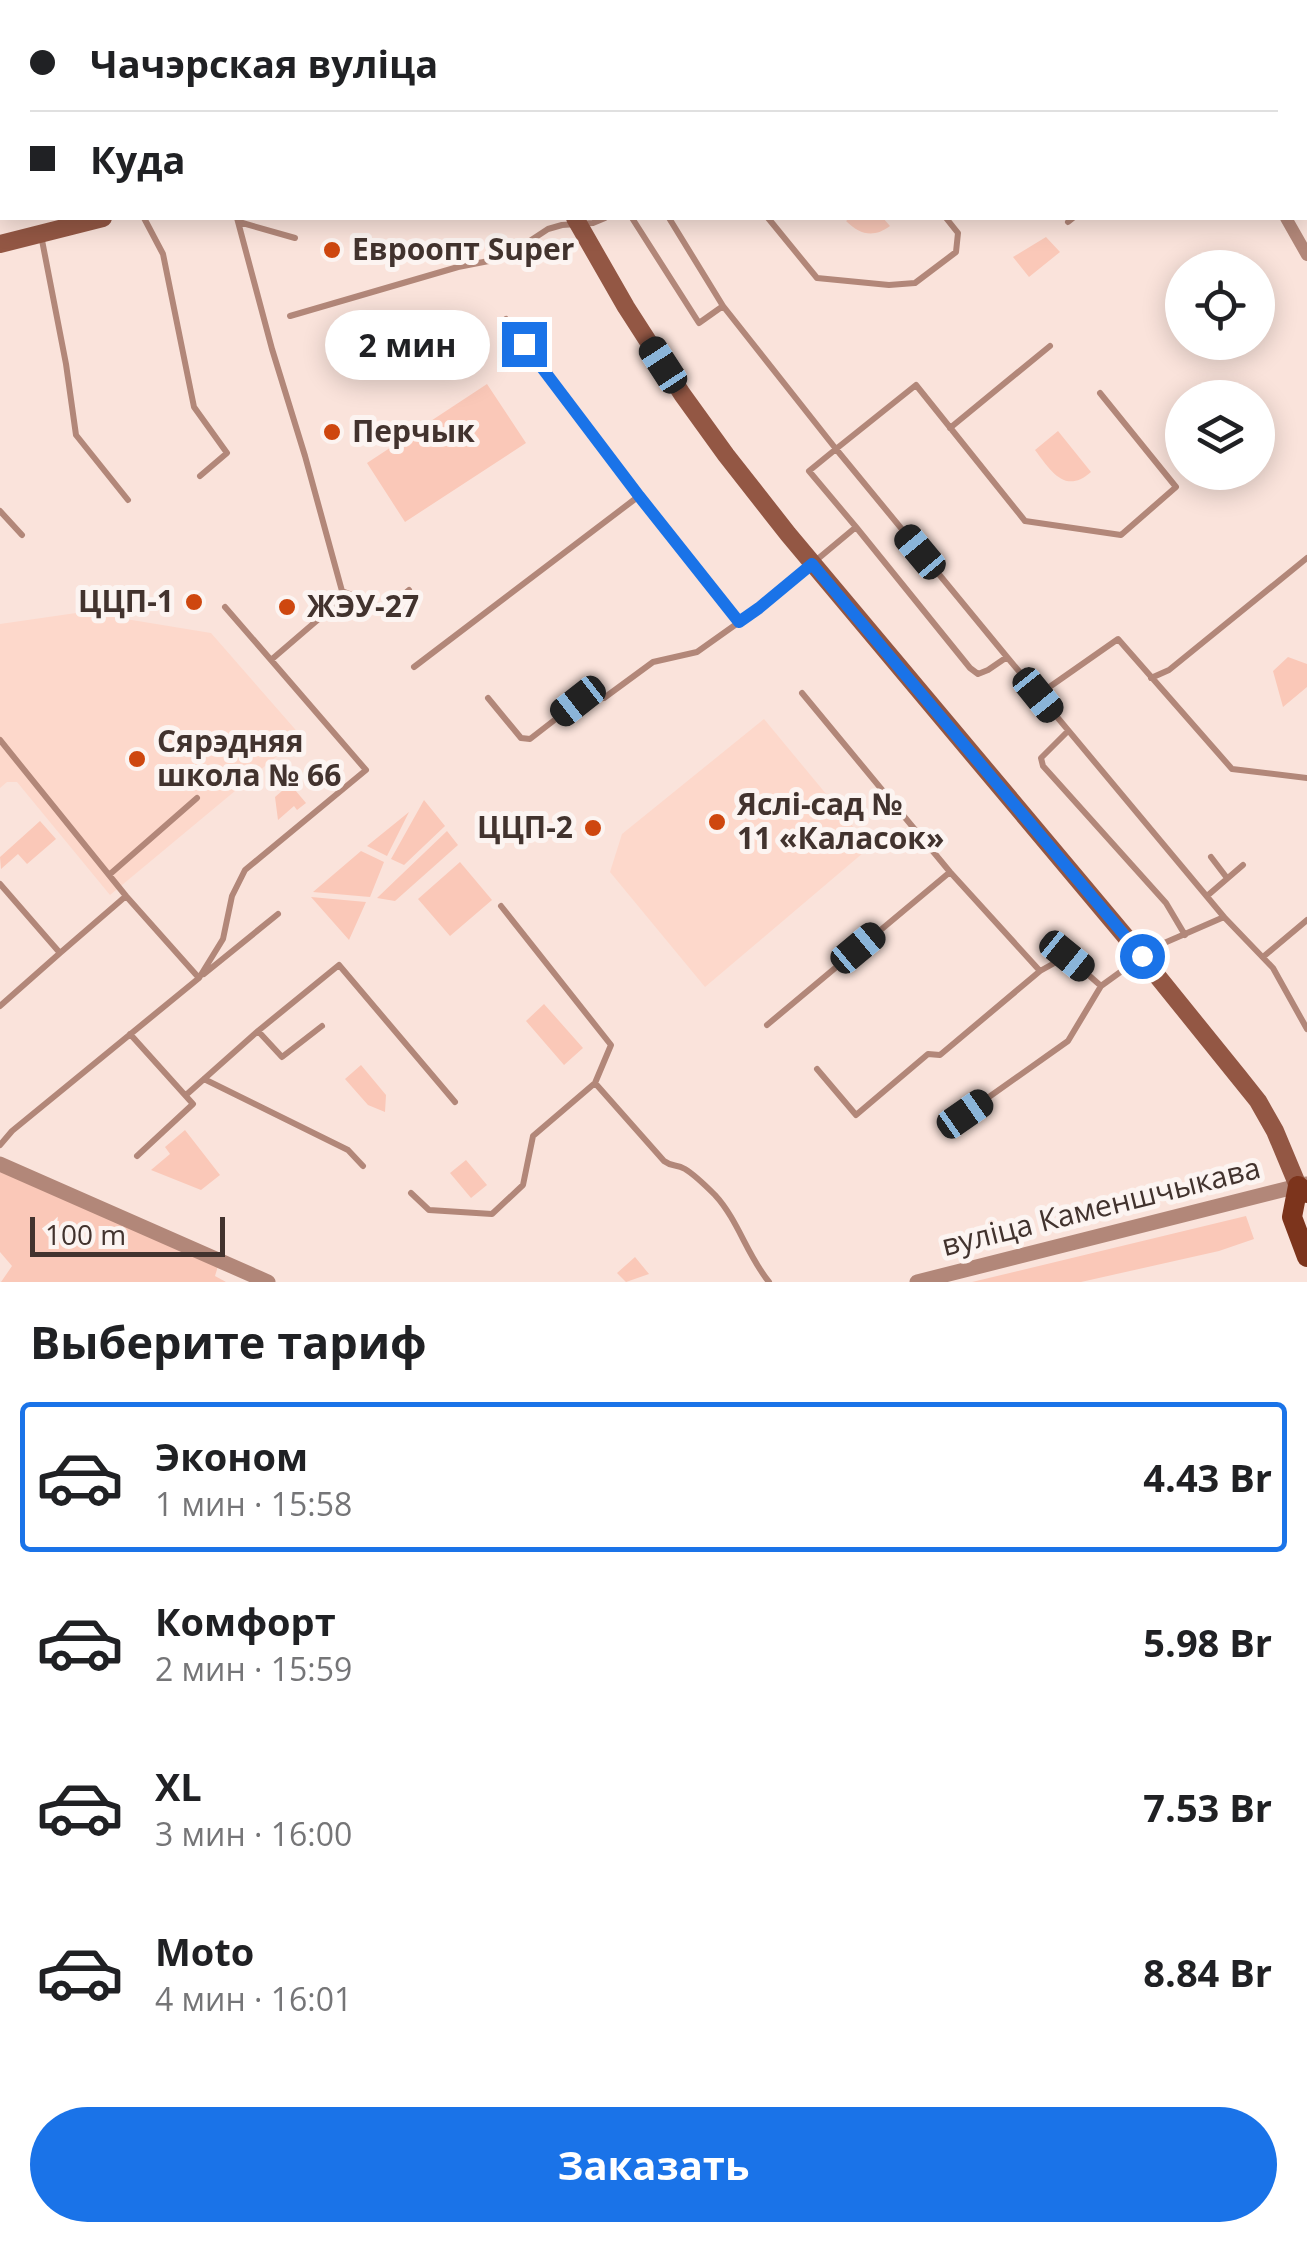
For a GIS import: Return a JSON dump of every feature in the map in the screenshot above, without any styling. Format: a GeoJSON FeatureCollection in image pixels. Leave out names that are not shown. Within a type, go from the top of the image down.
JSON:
{"type":"FeatureCollection","features":[{"type":"Feature","properties":{"kind":"main road"},"geometry":{"type":"LineString","coordinates":[[0,244],[95,220]]}},
{"type":"Feature","properties":{"kind":"main road"},"geometry":{"type":"LineString","coordinates":[[576,221],[626,307],[726,455],[812,564],[1142,956],[1258,1102],[1304,1187],[1292,1218],[1307,1258]]}},
{"type":"Feature","properties":{"kind":"street"},"geometry":{"type":"LineString","coordinates":[[1287,220],[1307,255]]}},
{"type":"Feature","properties":{"kind":"street"},"geometry":{"type":"LineString","coordinates":[[0,1164],[268,1282]]}},
{"type":"Feature","properties":{"kind":"street","name":"вуліца Каменшчыкава"},"geometry":{"type":"LineString","coordinates":[[917,1282],[1304,1187]]}},
{"type":"Feature","properties":{"kind":"lane"},"geometry":{"type":"LineString","coordinates":[[145,220],[163,254],[194,406],[227,453],[200,476]]}},
{"type":"Feature","properties":{"kind":"lane"},"geometry":{"type":"LineString","coordinates":[[238,220],[295,238]]}},
{"type":"Feature","properties":{"kind":"lane"},"geometry":{"type":"LineString","coordinates":[[238,220],[342,591],[342,600],[271,660]]}},
{"type":"Feature","properties":{"kind":"lane"},"geometry":{"type":"LineString","coordinates":[[290,316],[458,267],[504,258],[548,229],[576,221],[601,220]]}},
{"type":"Feature","properties":{"kind":"lane"},"geometry":{"type":"LineString","coordinates":[[633,220],[699,323],[722,306]]}},
{"type":"Feature","properties":{"kind":"lane"},"geometry":{"type":"LineString","coordinates":[[670,220],[722,306],[1068,732],[1224,917],[1274,968],[1307,1029]]}},
{"type":"Feature","properties":{"kind":"lane"},"geometry":{"type":"LineString","coordinates":[[770,220],[817,278],[889,285],[915,283],[956,252],[958,232],[948,220]]}},
{"type":"Feature","properties":{"kind":"lane"},"geometry":{"type":"LineString","coordinates":[[40,234],[76,436],[128,500]]}},
{"type":"Feature","properties":{"kind":"lane"},"geometry":{"type":"LineString","coordinates":[[506,320],[739,622]]}},
{"type":"Feature","properties":{"kind":"lane"},"geometry":{"type":"LineString","coordinates":[[950,428],[1050,346]]}},
{"type":"Feature","properties":{"kind":"lane"},"geometry":{"type":"LineString","coordinates":[[1007,657],[978,674],[970,668],[810,470],[916,385],[1024,520],[1120,534],[1176,487],[1100,393]]}},
{"type":"Feature","properties":{"kind":"lane"},"geometry":{"type":"LineString","coordinates":[[414,667],[639,496]]}},
{"type":"Feature","properties":{"kind":"lane"},"geometry":{"type":"LineString","coordinates":[[0,510],[22,535]]}},
{"type":"Feature","properties":{"kind":"lane"},"geometry":{"type":"LineString","coordinates":[[488,698],[520,738],[530,739],[578,701],[604,698],[653,662],[697,652],[759,608],[856,527]]}},
{"type":"Feature","properties":{"kind":"lane"},"geometry":{"type":"LineString","coordinates":[[1151,678],[1170,670],[1307,558]]}},
{"type":"Feature","properties":{"kind":"lane"},"geometry":{"type":"LineString","coordinates":[[342,591],[387,609],[409,590]]}},
{"type":"Feature","properties":{"kind":"lane"},"geometry":{"type":"LineString","coordinates":[[199,978],[223,939],[232,896],[245,870],[366,770],[225,607]]}},
{"type":"Feature","properties":{"kind":"lane"},"geometry":{"type":"LineString","coordinates":[[1038,695],[1118,639],[1232,769],[1307,778]]}},
{"type":"Feature","properties":{"kind":"lane"},"geometry":{"type":"LineString","coordinates":[[802,693],[950,872],[1040,971]]}},
{"type":"Feature","properties":{"kind":"lane"},"geometry":{"type":"LineString","coordinates":[[1068,732],[1046,751],[1041,758],[1042,766],[1166,903],[1185,934]]}},
{"type":"Feature","properties":{"kind":"lane"},"geometry":{"type":"LineString","coordinates":[[0,740],[126,896],[199,978]]}},
{"type":"Feature","properties":{"kind":"lane"},"geometry":{"type":"LineString","coordinates":[[110,875],[198,798]]}},
{"type":"Feature","properties":{"kind":"lane"},"geometry":{"type":"LineString","coordinates":[[1211,857],[1227,878]]}},
{"type":"Feature","properties":{"kind":"lane"},"geometry":{"type":"LineString","coordinates":[[1207,896],[1243,865]]}},
{"type":"Feature","properties":{"kind":"lane"},"geometry":{"type":"LineString","coordinates":[[767,1025],[950,872]]}},
{"type":"Feature","properties":{"kind":"lane"},"geometry":{"type":"LineString","coordinates":[[0,884],[60,954]]}},
{"type":"Feature","properties":{"kind":"lane"},"geometry":{"type":"LineString","coordinates":[[0,1006],[126,896]]}},
{"type":"Feature","properties":{"kind":"lane"},"geometry":{"type":"LineString","coordinates":[[411,1193],[430,1210],[492,1214],[522,1185],[533,1136],[594,1084],[611,1045],[500,906]]}},
{"type":"Feature","properties":{"kind":"lane"},"geometry":{"type":"LineString","coordinates":[[0,1145],[12,1130],[278,914]]}},
{"type":"Feature","properties":{"kind":"lane"},"geometry":{"type":"LineString","coordinates":[[965,1114],[1068,1041],[1102,986],[1155,948],[1224,917]]}},
{"type":"Feature","properties":{"kind":"lane"},"geometry":{"type":"LineString","coordinates":[[1264,957],[1305,925]]}},
{"type":"Feature","properties":{"kind":"lane"},"geometry":{"type":"LineString","coordinates":[[817,1070],[856,1115],[928,1054],[940,1055],[1040,971],[1067,956],[1102,986]]}},
{"type":"Feature","properties":{"kind":"lane"},"geometry":{"type":"LineString","coordinates":[[186,1095],[339,965],[456,1102]]}},
{"type":"Feature","properties":{"kind":"lane"},"geometry":{"type":"LineString","coordinates":[[258,1032],[282,1057],[322,1026]]}},
{"type":"Feature","properties":{"kind":"lane"},"geometry":{"type":"LineString","coordinates":[[130,1034],[193,1104],[136,1156]]}},
{"type":"Feature","properties":{"kind":"lane"},"geometry":{"type":"LineString","coordinates":[[204,1080],[348,1150],[363,1166]]}},
{"type":"Feature","properties":{"kind":"lane"},"geometry":{"type":"LineString","coordinates":[[594,1084],[664,1161],[684,1169],[713,1194],[769,1282]]}},
{"type":"Feature","properties":{"kind":"shaded area"},"geometry":{"type":"Polygon","coordinates":[[[885,220],[890,226],[867,233],[846,221],[885,220]]]}},
{"type":"Feature","properties":{"kind":"shaded area"},"geometry":{"type":"Polygon","coordinates":[[[1046,237],[1060,252],[1029,277],[1013,257],[1046,237]]]}},
{"type":"Feature","properties":{"kind":"shaded area"},"geometry":{"type":"Polygon","coordinates":[[[487,384],[526,443],[405,522],[367,463],[487,384]]]}},
{"type":"Feature","properties":{"kind":"shaded area"},"geometry":{"type":"Polygon","coordinates":[[[1058,431],[1091,472],[1082,479],[1059,478],[1035,450],[1058,431]]]}},
{"type":"Feature","properties":{"kind":"shaded area","name":"Сярэдняя школа № 66"},"geometry":{"type":"Polygon","coordinates":[[[83,612],[211,633],[301,736],[110,895],[17,782],[7,782],[0,788],[0,624],[83,612]]]}},
{"type":"Feature","properties":{"kind":"shaded area"},"geometry":{"type":"Polygon","coordinates":[[[1288,657],[1307,664],[1307,687],[1283,707],[1273,671],[1288,657]]]}},
{"type":"Feature","properties":{"kind":"shaded area"},"geometry":{"type":"Polygon","coordinates":[[[764,719],[870,847],[705,987],[610,872],[622,834],[764,719]]]}},
{"type":"Feature","properties":{"kind":"shaded area"},"geometry":{"type":"Polygon","coordinates":[[[290,784],[306,803],[297,810],[294,806],[278,820],[275,797],[290,784]]]}},
{"type":"Feature","properties":{"kind":"shaded area"},"geometry":{"type":"Polygon","coordinates":[[[424,800],[445,826],[404,865],[391,859],[424,800]]]}},
{"type":"Feature","properties":{"kind":"shaded area"},"geometry":{"type":"Polygon","coordinates":[[[409,812],[387,856],[367,846],[409,812]]]}},
{"type":"Feature","properties":{"kind":"shaded area"},"geometry":{"type":"Polygon","coordinates":[[[40,821],[56,839],[27,864],[18,854],[1,869],[0,857],[40,821]]]}},
{"type":"Feature","properties":{"kind":"shaded area"},"geometry":{"type":"Polygon","coordinates":[[[447,831],[458,845],[395,901],[377,898],[447,831]]]}},
{"type":"Feature","properties":{"kind":"shaded area"},"geometry":{"type":"Polygon","coordinates":[[[361,851],[384,862],[370,897],[313,892],[361,851]]]}},
{"type":"Feature","properties":{"kind":"shaded area"},"geometry":{"type":"Polygon","coordinates":[[[460,862],[492,900],[450,936],[418,899],[460,862]]]}},
{"type":"Feature","properties":{"kind":"shaded area"},"geometry":{"type":"Polygon","coordinates":[[[311,897],[366,902],[349,940],[311,897]]]}},
{"type":"Feature","properties":{"kind":"shaded area"},"geometry":{"type":"Polygon","coordinates":[[[544,1004],[583,1048],[564,1065],[526,1021],[544,1004]]]}},
{"type":"Feature","properties":{"kind":"shaded area"},"geometry":{"type":"Polygon","coordinates":[[[361,1065],[386,1095],[385,1112],[368,1105],[345,1079],[361,1065]]]}},
{"type":"Feature","properties":{"kind":"shaded area"},"geometry":{"type":"Polygon","coordinates":[[[185,1130],[220,1175],[201,1190],[151,1170],[170,1154],[165,1147],[185,1130]]]}},
{"type":"Feature","properties":{"kind":"shaded area"},"geometry":{"type":"Polygon","coordinates":[[[466,1160],[487,1185],[471,1198],[450,1173],[466,1160]]]}},
{"type":"Feature","properties":{"kind":"shaded area"},"geometry":{"type":"Polygon","coordinates":[[[0,1167],[218,1266],[215,1276],[226,1282],[1,1282],[12,1266],[0,1252],[0,1167]]]}},
{"type":"Feature","properties":{"kind":"shaded area"},"geometry":{"type":"Polygon","coordinates":[[[1246,1216],[1254,1239],[1219,1251],[1081,1282],[972,1282],[1246,1216]]]}},
{"type":"Feature","properties":{"kind":"shaded area"},"geometry":{"type":"Polygon","coordinates":[[[635,1257],[649,1274],[626,1282],[617,1273],[635,1257]]]}},
{"type":"Feature","properties":{"kind":"place","name":"Евроопт Super"},"geometry":{"type":"Point","coordinates":[332,250]}},
{"type":"Feature","properties":{"kind":"place","name":"Перчык"},"geometry":{"type":"Point","coordinates":[332,432]}},
{"type":"Feature","properties":{"kind":"place","name":"ЦЦП-1"},"geometry":{"type":"Point","coordinates":[194,602]}},
{"type":"Feature","properties":{"kind":"place","name":"ЖЭУ-27"},"geometry":{"type":"Point","coordinates":[287,607]}},
{"type":"Feature","properties":{"kind":"place","name":"Сярэдняя школа № 66"},"geometry":{"type":"Point","coordinates":[137,759]}},
{"type":"Feature","properties":{"kind":"place","name":"Яслі-сад № 11 «Каласок»"},"geometry":{"type":"Point","coordinates":[717,822]}},
{"type":"Feature","properties":{"kind":"place","name":"ЦЦП-2"},"geometry":{"type":"Point","coordinates":[593,828]}},
{"type":"Feature","properties":{"kind":"route"},"geometry":{"type":"LineString","coordinates":[[524,344],[739,622],[812,564],[1142,956]]}}]}
